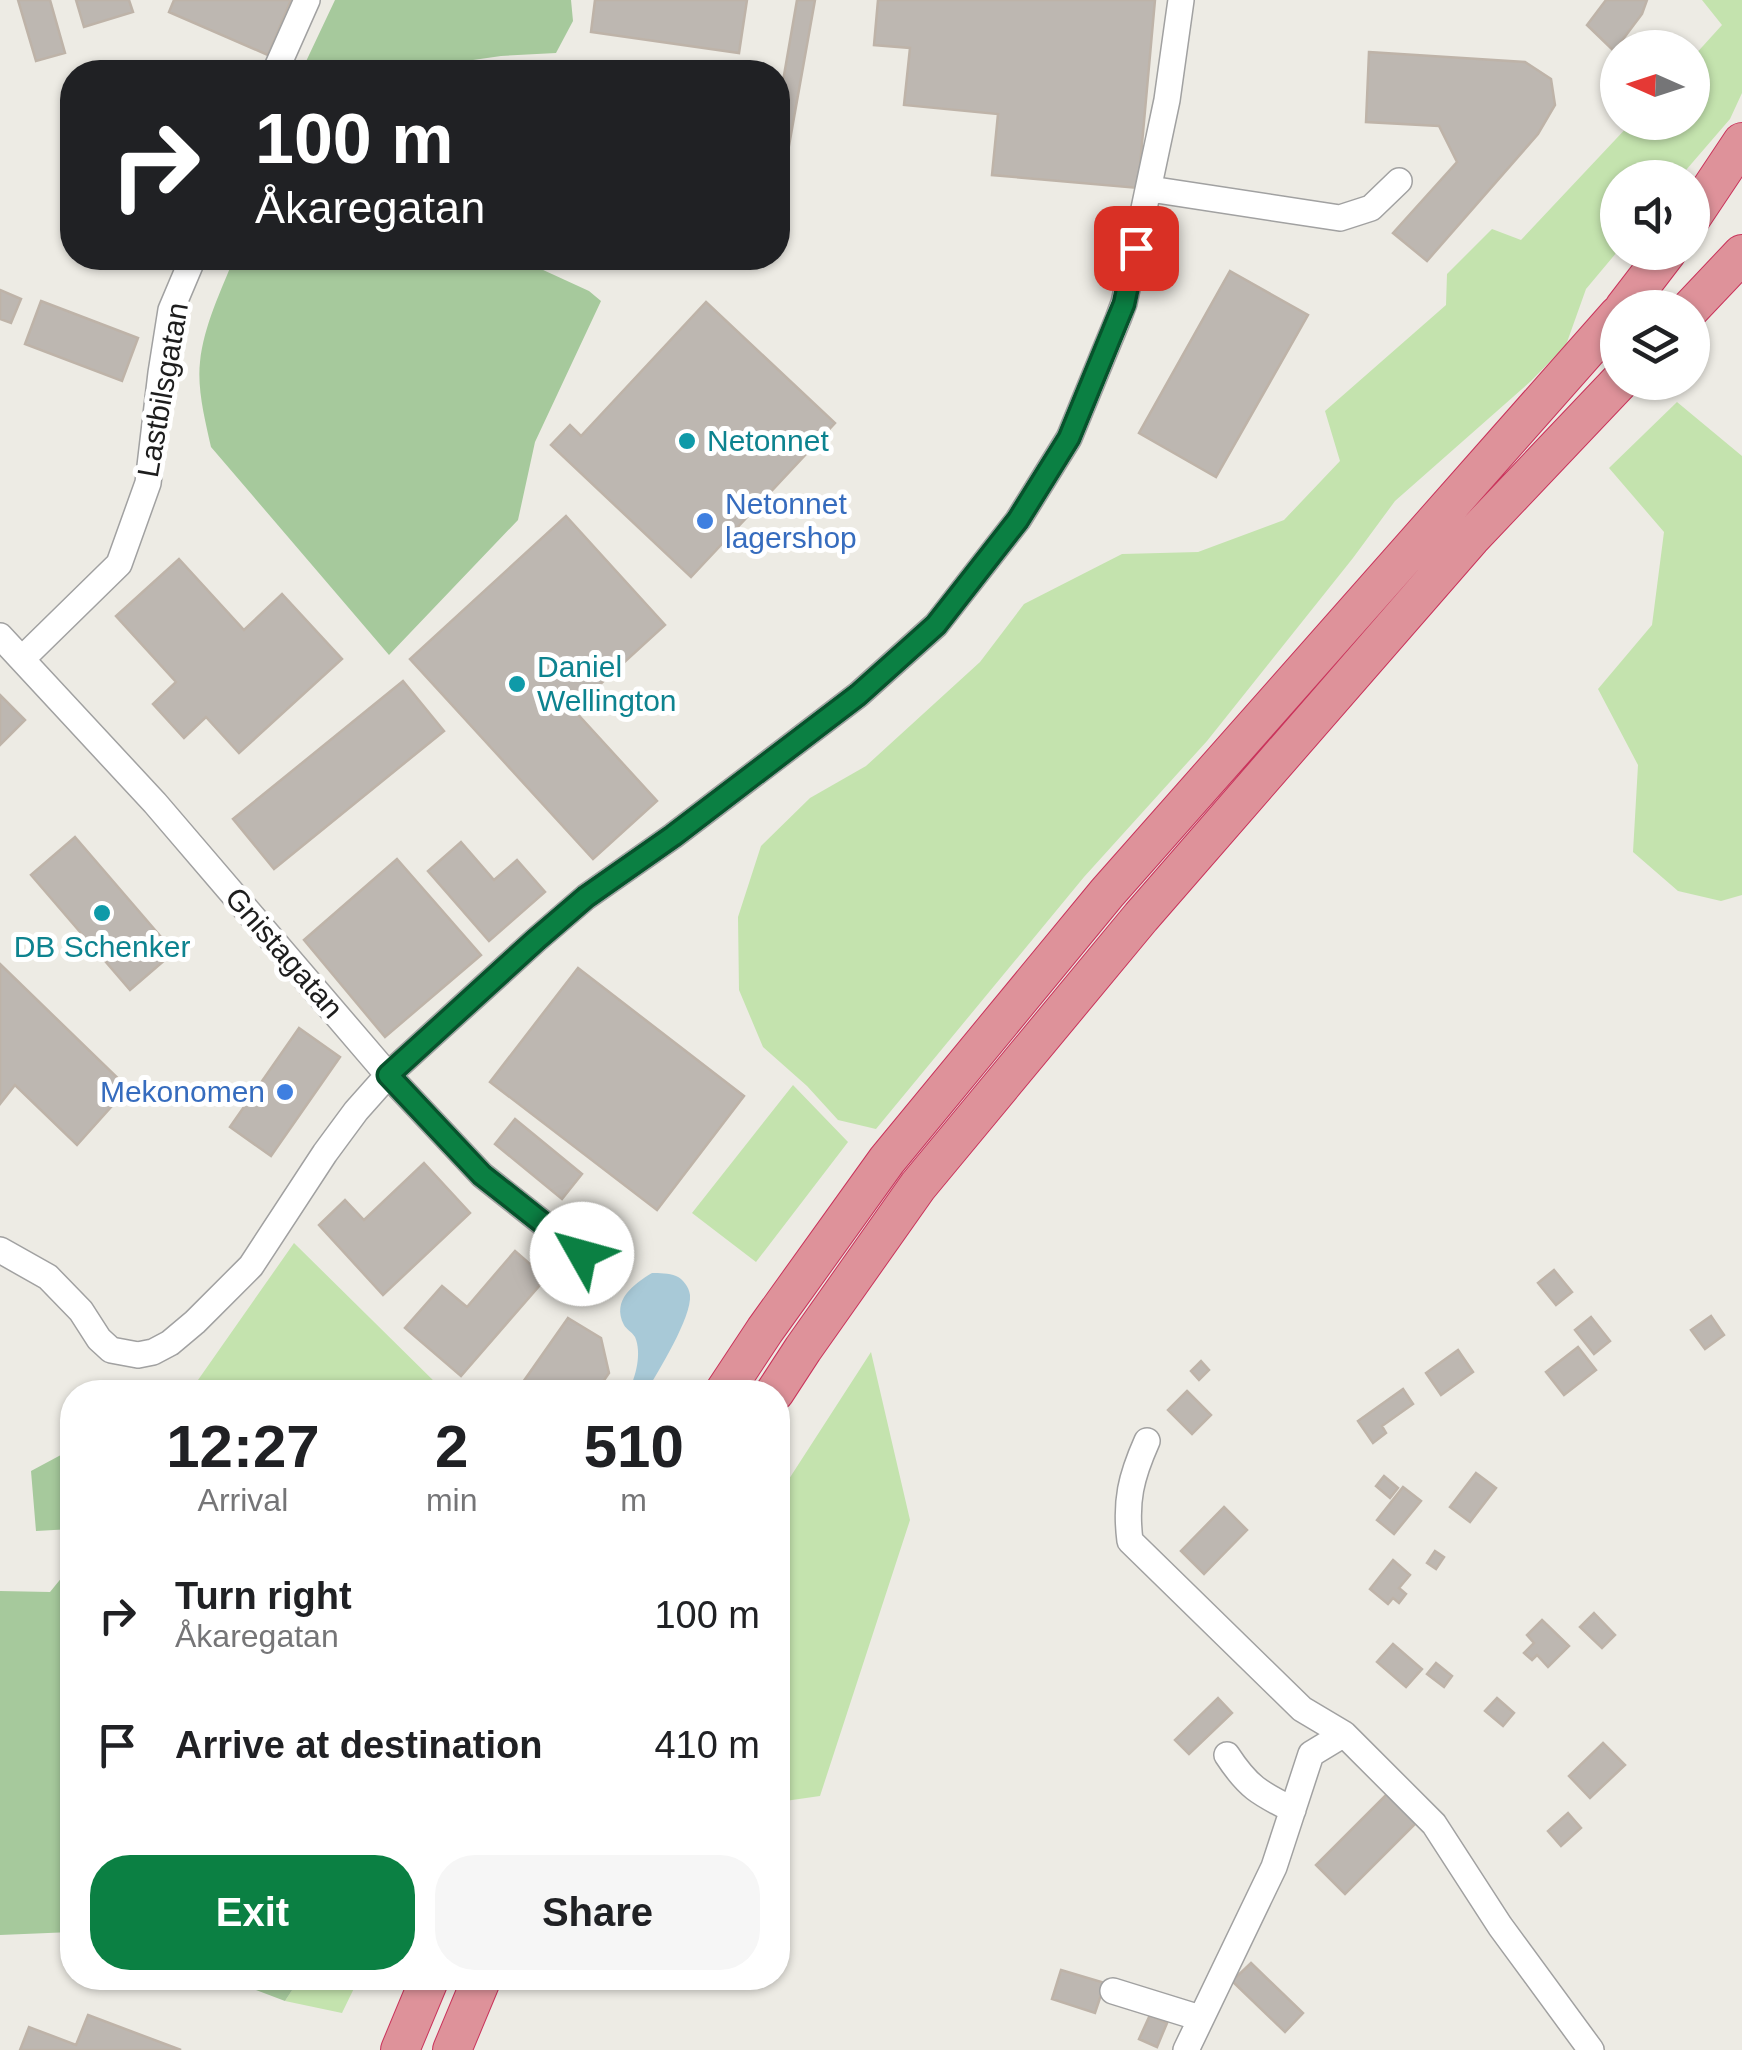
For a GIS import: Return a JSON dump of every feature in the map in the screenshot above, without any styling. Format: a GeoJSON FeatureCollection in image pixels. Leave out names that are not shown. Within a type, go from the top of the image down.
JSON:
{"type":"FeatureCollection","features":[{"type":"Feature","properties":{"kind":"highway"},"geometry":{"type":"LineString","coordinates":[[1710,190],[1742,142]]}},
{"type":"Feature","properties":{"kind":"highway"},"geometry":{"type":"LineString","coordinates":[[1708,290],[1742,254]]}},
{"type":"Feature","properties":{"kind":"highway"},"geometry":{"type":"LineString","coordinates":[[1638,290],[1653,270]]}},
{"type":"Feature","properties":{"kind":"highway"},"geometry":{"type":"LineString","coordinates":[[732,1380],[887,1160],[1107,893],[1600,335]]}},
{"type":"Feature","properties":{"kind":"highway"},"geometry":{"type":"LineString","coordinates":[[783,1380],[918,1186],[1141,917],[1472,538],[1602,400]]}},
{"type":"Feature","properties":{"kind":"highway"},"geometry":{"type":"LineString","coordinates":[[400,2050],[425,1990]]}},
{"type":"Feature","properties":{"kind":"highway"},"geometry":{"type":"LineString","coordinates":[[452,2050],[477,1990]]}},
{"type":"Feature","properties":{"kind":"street"},"geometry":{"type":"LineString","coordinates":[[280,60],[307,0]]}},
{"type":"Feature","properties":{"kind":"street"},"geometry":{"type":"LineString","coordinates":[[0,1250],[48,1277],[111,1350],[138,1356],[170,1342],[251,1266],[325,1153],[388,1075],[586,897],[858,695],[936,625],[1018,520],[1069,438],[1124,304],[1168,100],[1180,0]]}},
{"type":"Feature","properties":{"kind":"street"},"geometry":{"type":"LineString","coordinates":[[1150,189],[1340,218],[1372,208],[1399,181]]}},
{"type":"Feature","properties":{"kind":"street","name":"Lastbilsgatan"},"geometry":{"type":"LineString","coordinates":[[22,659],[119,564],[148,483],[171,310],[187,270]]}},
{"type":"Feature","properties":{"kind":"street","name":"Gnistagatan"},"geometry":{"type":"LineString","coordinates":[[0,636],[155,802],[388,1075],[482,1175],[582,1254]]}},
{"type":"Feature","properties":{"kind":"street"},"geometry":{"type":"LineString","coordinates":[[1147,1441],[1134,1472],[1126,1515],[1130,1541],[1302,1709],[1344,1734],[1434,1824],[1500,1926],[1591,2050]]}},
{"type":"Feature","properties":{"kind":"street"},"geometry":{"type":"LineString","coordinates":[[1186,2050],[1274,1867],[1311,1754],[1344,1734]]}},
{"type":"Feature","properties":{"kind":"street"},"geometry":{"type":"LineString","coordinates":[[1227,1755],[1243,1780],[1293,1810]]}},
{"type":"Feature","properties":{"kind":"street"},"geometry":{"type":"LineString","coordinates":[[1112,1991],[1200,2018]]}},
{"type":"Feature","properties":{"kind":"green space"},"geometry":{"type":"Polygon","coordinates":[[[335,0],[571,0],[573,21],[556,53],[473,60],[307,60],[335,0]]]}},
{"type":"Feature","properties":{"kind":"green space"},"geometry":{"type":"Polygon","coordinates":[[[1702,0],[1742,0],[1742,93],[1730,119],[1695,160],[1600,160],[1602,270],[1586,289],[1566,345],[1531,381],[1395,501],[1207,741],[1084,877],[876,1129],[838,1120],[763,1047],[739,990],[738,917],[761,846],[810,798],[866,766],[980,662],[1024,604],[1122,554],[1198,552],[1284,520],[1340,461],[1325,411],[1446,305],[1447,274],[1492,229],[1521,240],[1615,140],[1710,140],[1710,38],[1722,25],[1702,0]]]}},
{"type":"Feature","properties":{"kind":"green space"},"geometry":{"type":"Polygon","coordinates":[[[229,270],[543,270],[589,291],[601,301],[535,442],[518,520],[389,655],[211,447],[199,372],[209,322],[229,270]]]}},
{"type":"Feature","properties":{"kind":"green space"},"geometry":{"type":"Polygon","coordinates":[[[1677,402],[1742,456],[1742,895],[1721,901],[1678,891],[1633,852],[1638,765],[1598,689],[1652,625],[1664,532],[1609,468],[1677,402]]]}},
{"type":"Feature","properties":{"kind":"green space"},"geometry":{"type":"Polygon","coordinates":[[[793,1085],[848,1142],[756,1262],[692,1213],[793,1085]]]}},
{"type":"Feature","properties":{"kind":"green space"},"geometry":{"type":"Polygon","coordinates":[[[294,1243],[433,1380],[198,1380],[294,1243]]]}},
{"type":"Feature","properties":{"kind":"green space"},"geometry":{"type":"Polygon","coordinates":[[[871,1352],[910,1520],[820,1796],[790,1800],[790,1477],[871,1352]]]}},
{"type":"Feature","properties":{"kind":"green space"},"geometry":{"type":"Polygon","coordinates":[[[60,1455],[60,1530],[36,1531],[31,1471],[60,1455]]]}},
{"type":"Feature","properties":{"kind":"green space"},"geometry":{"type":"Polygon","coordinates":[[[60,1580],[60,1932],[0,1935],[0,1591],[50,1592],[60,1580]]]}},
{"type":"Feature","properties":{"kind":"green space"},"geometry":{"type":"Polygon","coordinates":[[[256,1990],[292,1990],[285,2001],[256,1990]]]}},
{"type":"Feature","properties":{"kind":"green space"},"geometry":{"type":"Polygon","coordinates":[[[292,1990],[353,1990],[342,2013],[285,2001],[292,1990]]]}},
{"type":"Feature","properties":{"kind":"water"},"geometry":{"type":"Polygon","coordinates":[[[652,1273],[670,1274],[681,1279],[689,1292],[686,1317],[653,1380],[633,1380],[638,1350],[635,1337],[624,1325],[620,1308],[632,1288],[652,1273]]]}},
{"type":"Feature","properties":{"kind":"building"},"geometry":{"type":"Polygon","coordinates":[[[18,0],[50,0],[65,53],[36,61],[18,0]]]}},
{"type":"Feature","properties":{"kind":"building"},"geometry":{"type":"Polygon","coordinates":[[[76,0],[129,0],[133,12],[84,27],[76,0]]]}},
{"type":"Feature","properties":{"kind":"building"},"geometry":{"type":"Polygon","coordinates":[[[174,0],[291,0],[268,55],[169,12],[174,0]]]}},
{"type":"Feature","properties":{"kind":"building"},"geometry":{"type":"Polygon","coordinates":[[[595,0],[747,0],[739,53],[591,32],[595,0]]]}},
{"type":"Feature","properties":{"kind":"building"},"geometry":{"type":"Polygon","coordinates":[[[797,0],[815,0],[790,140],[790,60],[787,60],[797,0]]]}},
{"type":"Feature","properties":{"kind":"building"},"geometry":{"type":"Polygon","coordinates":[[[878,0],[1155,0],[1138,188],[992,175],[998,114],[904,105],[910,48],[874,45],[878,0]]]}},
{"type":"Feature","properties":{"kind":"building"},"geometry":{"type":"Polygon","coordinates":[[[1606,0],[1647,0],[1630,30],[1600,30],[1600,38],[1587,25],[1606,0]]]}},
{"type":"Feature","properties":{"kind":"building"},"geometry":{"type":"Polygon","coordinates":[[[1369,52],[1525,62],[1551,79],[1555,105],[1538,134],[1427,261],[1393,233],[1457,162],[1439,126],[1366,122],[1369,52]]]}},
{"type":"Feature","properties":{"kind":"building"},"geometry":{"type":"Polygon","coordinates":[[[1230,271],[1308,315],[1216,477],[1139,433],[1230,271]]]}},
{"type":"Feature","properties":{"kind":"building"},"geometry":{"type":"Polygon","coordinates":[[[0,290],[21,299],[11,323],[0,319],[0,290]]]}},
{"type":"Feature","properties":{"kind":"building"},"geometry":{"type":"Polygon","coordinates":[[[41,301],[138,338],[122,381],[25,344],[41,301]]]}},
{"type":"Feature","properties":{"kind":"building","name":"Netonnet"},"geometry":{"type":"Polygon","coordinates":[[[706,302],[835,423],[691,577],[551,445],[570,425],[581,436],[706,302]]]}},
{"type":"Feature","properties":{"kind":"building","name":"Daniel Wellington"},"geometry":{"type":"Polygon","coordinates":[[[566,516],[665,625],[573,709],[657,801],[593,859],[410,659],[566,516]]]}},
{"type":"Feature","properties":{"kind":"building"},"geometry":{"type":"Polygon","coordinates":[[[179,559],[244,630],[282,594],[342,659],[239,753],[206,717],[184,738],[153,704],[176,682],[116,616],[179,559]]]}},
{"type":"Feature","properties":{"kind":"building"},"geometry":{"type":"Polygon","coordinates":[[[403,681],[444,731],[274,869],[233,819],[403,681]]]}},
{"type":"Feature","properties":{"kind":"building"},"geometry":{"type":"Polygon","coordinates":[[[0,695],[25,720],[0,745],[0,695]]]}},
{"type":"Feature","properties":{"kind":"building","name":"DB Schenker"},"geometry":{"type":"Polygon","coordinates":[[[75,837],[174,952],[130,990],[31,875],[75,837]]]}},
{"type":"Feature","properties":{"kind":"building"},"geometry":{"type":"Polygon","coordinates":[[[461,842],[494,880],[517,860],[545,892],[489,941],[428,871],[461,842]]]}},
{"type":"Feature","properties":{"kind":"building"},"geometry":{"type":"Polygon","coordinates":[[[397,859],[481,955],[385,1037],[304,940],[397,859]]]}},
{"type":"Feature","properties":{"kind":"building"},"geometry":{"type":"Polygon","coordinates":[[[0,964],[128,1088],[77,1145],[15,1085],[0,1104],[0,964]]]}},
{"type":"Feature","properties":{"kind":"building"},"geometry":{"type":"Polygon","coordinates":[[[578,968],[744,1096],[657,1210],[490,1082],[578,968]]]}},
{"type":"Feature","properties":{"kind":"building","name":"Mekonomen"},"geometry":{"type":"Polygon","coordinates":[[[299,1028],[340,1057],[271,1156],[230,1127],[299,1028]]]}},
{"type":"Feature","properties":{"kind":"building"},"geometry":{"type":"Polygon","coordinates":[[[515,1119],[582,1174],[562,1199],[495,1144],[515,1119]]]}},
{"type":"Feature","properties":{"kind":"building"},"geometry":{"type":"Polygon","coordinates":[[[424,1163],[470,1213],[383,1295],[319,1225],[345,1200],[364,1220],[424,1163]]]}},
{"type":"Feature","properties":{"kind":"building"},"geometry":{"type":"Polygon","coordinates":[[[515,1251],[546,1278],[461,1376],[405,1328],[442,1286],[467,1307],[515,1251]]]}},
{"type":"Feature","properties":{"kind":"building"},"geometry":{"type":"Polygon","coordinates":[[[1554,1270],[1572,1292],[1556,1305],[1538,1283],[1554,1270]]]}},
{"type":"Feature","properties":{"kind":"building"},"geometry":{"type":"Polygon","coordinates":[[[1711,1316],[1724,1335],[1705,1349],[1691,1330],[1711,1316]]]}},
{"type":"Feature","properties":{"kind":"building"},"geometry":{"type":"Polygon","coordinates":[[[1591,1317],[1610,1341],[1594,1354],[1575,1330],[1591,1317]]]}},
{"type":"Feature","properties":{"kind":"building"},"geometry":{"type":"Polygon","coordinates":[[[568,1318],[601,1338],[609,1373],[604,1380],[524,1380],[568,1318]]]}},
{"type":"Feature","properties":{"kind":"building"},"geometry":{"type":"Polygon","coordinates":[[[1578,1347],[1596,1370],[1564,1395],[1546,1372],[1578,1347]]]}},
{"type":"Feature","properties":{"kind":"building"},"geometry":{"type":"Polygon","coordinates":[[[1458,1350],[1473,1372],[1441,1395],[1426,1373],[1458,1350]]]}},
{"type":"Feature","properties":{"kind":"building"},"geometry":{"type":"Polygon","coordinates":[[[1201,1361],[1209,1370],[1199,1380],[1191,1371],[1201,1361]]]}},
{"type":"Feature","properties":{"kind":"building"},"geometry":{"type":"Polygon","coordinates":[[[1403,1389],[1413,1404],[1382,1426],[1386,1433],[1373,1443],[1358,1421],[1403,1389]]]}},
{"type":"Feature","properties":{"kind":"building"},"geometry":{"type":"Polygon","coordinates":[[[1187,1391],[1211,1415],[1192,1434],[1168,1410],[1187,1391]]]}},
{"type":"Feature","properties":{"kind":"building"},"geometry":{"type":"Polygon","coordinates":[[[1476,1473],[1496,1488],[1470,1522],[1450,1507],[1476,1473]]]}},
{"type":"Feature","properties":{"kind":"building"},"geometry":{"type":"Polygon","coordinates":[[[1384,1476],[1398,1488],[1390,1498],[1376,1486],[1384,1476]]]}},
{"type":"Feature","properties":{"kind":"building"},"geometry":{"type":"Polygon","coordinates":[[[1403,1487],[1421,1501],[1394,1534],[1377,1520],[1403,1487]]]}},
{"type":"Feature","properties":{"kind":"building"},"geometry":{"type":"Polygon","coordinates":[[[1224,1507],[1247,1530],[1204,1574],[1181,1551],[1224,1507]]]}},
{"type":"Feature","properties":{"kind":"building"},"geometry":{"type":"Polygon","coordinates":[[[1435,1551],[1444,1557],[1436,1569],[1427,1563],[1435,1551]]]}},
{"type":"Feature","properties":{"kind":"building"},"geometry":{"type":"Polygon","coordinates":[[[1393,1560],[1410,1575],[1399,1588],[1406,1594],[1399,1603],[1393,1598],[1388,1604],[1370,1589],[1393,1560]]]}},
{"type":"Feature","properties":{"kind":"building"},"geometry":{"type":"Polygon","coordinates":[[[1594,1613],[1615,1635],[1602,1648],[1580,1627],[1594,1613]]]}},
{"type":"Feature","properties":{"kind":"building"},"geometry":{"type":"Polygon","coordinates":[[[1542,1620],[1569,1646],[1548,1667],[1537,1655],[1532,1660],[1524,1653],[1534,1643],[1527,1635],[1542,1620]]]}},
{"type":"Feature","properties":{"kind":"building"},"geometry":{"type":"Polygon","coordinates":[[[1393,1644],[1422,1669],[1406,1687],[1377,1662],[1393,1644]]]}},
{"type":"Feature","properties":{"kind":"building"},"geometry":{"type":"Polygon","coordinates":[[[1436,1663],[1452,1676],[1444,1687],[1427,1674],[1436,1663]]]}},
{"type":"Feature","properties":{"kind":"building"},"geometry":{"type":"Polygon","coordinates":[[[1218,1698],[1232,1713],[1189,1754],[1175,1740],[1218,1698]]]}},
{"type":"Feature","properties":{"kind":"building"},"geometry":{"type":"Polygon","coordinates":[[[1497,1698],[1514,1713],[1503,1726],[1485,1711],[1497,1698]]]}},
{"type":"Feature","properties":{"kind":"building"},"geometry":{"type":"Polygon","coordinates":[[[1603,1743],[1625,1765],[1590,1798],[1569,1776],[1603,1743]]]}},
{"type":"Feature","properties":{"kind":"building"},"geometry":{"type":"Polygon","coordinates":[[[1390,1791],[1419,1820],[1345,1894],[1316,1865],[1390,1791]]]}},
{"type":"Feature","properties":{"kind":"building"},"geometry":{"type":"Polygon","coordinates":[[[1568,1813],[1581,1828],[1561,1846],[1548,1831],[1568,1813]]]}},
{"type":"Feature","properties":{"kind":"building"},"geometry":{"type":"Polygon","coordinates":[[[1251,1963],[1303,2013],[1285,2032],[1232,1981],[1251,1963]]]}},
{"type":"Feature","properties":{"kind":"building"},"geometry":{"type":"Polygon","coordinates":[[[1061,1970],[1105,1983],[1095,2013],[1052,1999],[1061,1970]]]}},
{"type":"Feature","properties":{"kind":"building"},"geometry":{"type":"Polygon","coordinates":[[[88,2015],[181,2050],[20,2050],[29,2027],[76,2045],[88,2015]]]}},
{"type":"Feature","properties":{"kind":"building"},"geometry":{"type":"Polygon","coordinates":[[[1150,2015],[1167,2023],[1157,2047],[1139,2039],[1150,2015]]]}},
{"type":"Feature","properties":{"kind":"place","name":"Netonnet"},"geometry":{"type":"Point","coordinates":[687,441]}},
{"type":"Feature","properties":{"kind":"place","name":"Netonnet lagershop"},"geometry":{"type":"Point","coordinates":[705,521]}},
{"type":"Feature","properties":{"kind":"place","name":"Daniel Wellington"},"geometry":{"type":"Point","coordinates":[517,684]}},
{"type":"Feature","properties":{"kind":"place","name":"DB Schenker"},"geometry":{"type":"Point","coordinates":[102,913]}},
{"type":"Feature","properties":{"kind":"place","name":"Mekonomen"},"geometry":{"type":"Point","coordinates":[285,1092]}},
{"type":"Feature","properties":{"kind":"route"},"geometry":{"type":"LineString","coordinates":[[582,1254],[482,1175],[388,1075],[586,897],[858,695],[936,625],[1018,520],[1069,438],[1124,304],[1136,248]]}}]}
